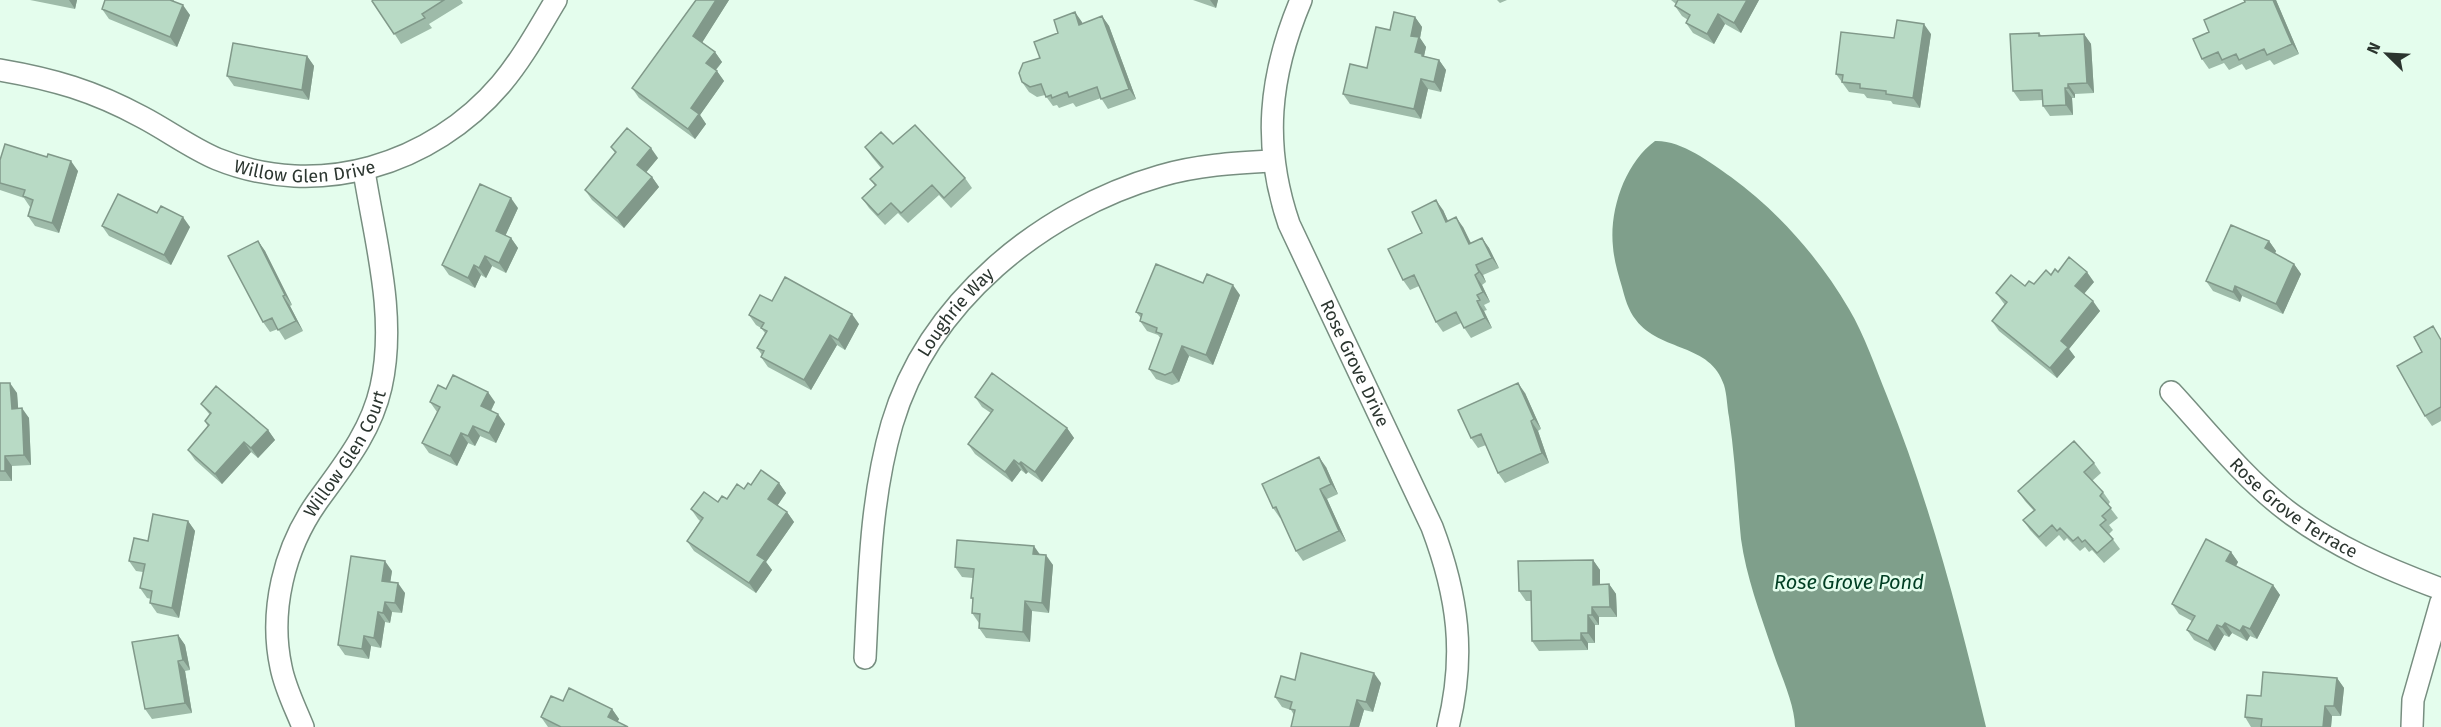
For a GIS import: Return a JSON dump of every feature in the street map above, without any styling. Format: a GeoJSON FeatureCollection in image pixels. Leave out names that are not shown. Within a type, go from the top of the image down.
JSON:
{"type":"FeatureCollection","features":[{"type":"Feature","properties":{"kind":"street","name":"Willow Glen Drive"},"geometry":{"type":"LineString","coordinates":[[0,70],[77,87],[139,116],[216,158],[250,170],[283,176],[322,176],[364,171],[401,157],[436,139],[471,113],[501,84],[524,53],[556,0]]}},
{"type":"Feature","properties":{"kind":"street","name":"Rose Grove Drive"},"geometry":{"type":"LineString","coordinates":[[1301,0],[1289,27],[1279,64],[1271,132],[1272,161],[1289,224],[1432,527],[1447,567],[1455,606],[1458,640],[1453,707],[1448,727]]}},
{"type":"Feature","properties":{"kind":"street","name":"Loughrie Way"},"geometry":{"type":"LineString","coordinates":[[865,658],[874,515],[884,454],[903,396],[922,357],[959,306],[984,278],[1039,232],[1104,196],[1131,185],[1189,169],[1272,161]]}},
{"type":"Feature","properties":{"kind":"street","name":"Willow Glen Court"},"geometry":{"type":"LineString","coordinates":[[303,727],[286,684],[277,638],[277,604],[284,573],[297,537],[315,505],[351,456],[368,424],[381,389],[387,353],[387,314],[364,171]]}},
{"type":"Feature","properties":{"kind":"street","name":"Rose Grove Terrace"},"geometry":{"type":"LineString","coordinates":[[2171,392],[2230,457],[2286,510],[2344,547],[2401,574],[2441,589]]}},
{"type":"Feature","properties":{"kind":"street"},"geometry":{"type":"LineString","coordinates":[[2412,727],[2413,700],[2441,602]]}},
{"type":"Feature","properties":{"kind":"water","name":"Rose Grove Pond"},"geometry":{"type":"Polygon","coordinates":[[[1655,141],[1675,144],[1695,153],[1748,190],[1797,237],[1838,290],[1849,309],[1870,352],[1917,477],[1954,601],[1986,727],[1795,727],[1790,698],[1758,608],[1743,553],[1733,447],[1724,385],[1717,371],[1708,362],[1697,354],[1658,338],[1636,320],[1627,304],[1616,267],[1612,233],[1621,188],[1635,162],[1655,141]]]}},
{"type":"Feature","properties":{"kind":"building"},"geometry":{"type":"Polygon","coordinates":[[[105,0],[170,0],[183,5],[170,37],[102,9],[105,0]]]}},
{"type":"Feature","properties":{"kind":"building"},"geometry":{"type":"Polygon","coordinates":[[[373,0],[444,0],[422,14],[425,18],[394,34],[373,0]]]}},
{"type":"Feature","properties":{"kind":"building"},"geometry":{"type":"Polygon","coordinates":[[[696,0],[716,0],[693,36],[715,52],[706,63],[717,71],[691,108],[699,114],[688,129],[632,88],[696,0]]]}},
{"type":"Feature","properties":{"kind":"building"},"geometry":{"type":"Polygon","coordinates":[[[1678,0],[1747,0],[1734,23],[1718,14],[1707,34],[1686,23],[1690,15],[1675,6],[1678,0]]]}},
{"type":"Feature","properties":{"kind":"building"},"geometry":{"type":"Polygon","coordinates":[[[2244,0],[2273,0],[2292,44],[2267,55],[2264,49],[2239,60],[2236,54],[2222,60],[2218,52],[2202,59],[2193,39],[2209,32],[2204,20],[2245,2],[2244,0]]]}},
{"type":"Feature","properties":{"kind":"building"},"geometry":{"type":"Polygon","coordinates":[[[1075,12],[1079,25],[1102,16],[1129,89],[1101,99],[1097,87],[1069,97],[1067,92],[1052,98],[1051,95],[1046,97],[1041,84],[1030,87],[1022,82],[1019,73],[1023,63],[1040,58],[1034,42],[1058,33],[1054,20],[1075,12]]]}},
{"type":"Feature","properties":{"kind":"building"},"geometry":{"type":"Polygon","coordinates":[[[1394,12],[1415,17],[1411,36],[1419,37],[1415,52],[1439,60],[1434,82],[1421,79],[1414,109],[1343,94],[1350,64],[1367,68],[1376,27],[1390,30],[1394,12]]]}},
{"type":"Feature","properties":{"kind":"building"},"geometry":{"type":"Polygon","coordinates":[[[1897,20],[1924,24],[1913,98],[1886,94],[1886,91],[1860,88],[1860,84],[1842,82],[1843,75],[1836,74],[1841,32],[1894,38],[1897,20]]]}},
{"type":"Feature","properties":{"kind":"building"},"geometry":{"type":"Polygon","coordinates":[[[2039,33],[2039,36],[2084,34],[2087,83],[2068,84],[2068,88],[2065,88],[2066,105],[2043,106],[2042,90],[2013,91],[2010,34],[2039,33]]]}},
{"type":"Feature","properties":{"kind":"building"},"geometry":{"type":"Polygon","coordinates":[[[233,43],[307,56],[302,90],[227,76],[233,43]]]}},
{"type":"Feature","properties":{"kind":"building"},"geometry":{"type":"Polygon","coordinates":[[[915,125],[965,178],[944,198],[932,185],[901,213],[891,203],[878,215],[862,198],[876,185],[870,179],[883,167],[865,147],[881,132],[893,144],[915,125]]]}},
{"type":"Feature","properties":{"kind":"building"},"geometry":{"type":"Polygon","coordinates":[[[627,128],[651,148],[637,165],[652,177],[617,218],[585,190],[616,152],[611,147],[627,128]]]}},
{"type":"Feature","properties":{"kind":"building"},"geometry":{"type":"Polygon","coordinates":[[[5,144],[47,157],[48,154],[71,161],[52,223],[28,216],[33,200],[23,196],[25,190],[0,183],[0,160],[5,144]]]}},
{"type":"Feature","properties":{"kind":"building"},"geometry":{"type":"Polygon","coordinates":[[[480,184],[511,198],[496,231],[511,238],[499,263],[485,256],[479,268],[474,265],[468,278],[442,265],[480,184]]]}},
{"type":"Feature","properties":{"kind":"building"},"geometry":{"type":"Polygon","coordinates":[[[118,194],[157,213],[161,206],[183,217],[164,255],[102,226],[118,194]]]}},
{"type":"Feature","properties":{"kind":"building"},"geometry":{"type":"Polygon","coordinates":[[[1436,200],[1446,222],[1456,217],[1469,244],[1482,238],[1492,258],[1476,265],[1479,272],[1475,275],[1483,292],[1477,295],[1480,300],[1477,301],[1485,318],[1464,328],[1456,312],[1436,322],[1414,275],[1403,280],[1388,249],[1422,233],[1412,212],[1436,200]]]}},
{"type":"Feature","properties":{"kind":"building"},"geometry":{"type":"Polygon","coordinates":[[[2231,225],[2269,241],[2265,248],[2294,264],[2276,304],[2235,286],[2233,292],[2206,281],[2231,225]]]}},
{"type":"Feature","properties":{"kind":"building"},"geometry":{"type":"Polygon","coordinates":[[[258,241],[296,321],[278,330],[272,318],[263,322],[228,256],[258,241]]]}},
{"type":"Feature","properties":{"kind":"building"},"geometry":{"type":"Polygon","coordinates":[[[2069,257],[2087,272],[2075,286],[2093,301],[2061,341],[2068,347],[2050,368],[1992,321],[2007,302],[1996,293],[2011,275],[2025,286],[2029,281],[2034,284],[2046,270],[2051,275],[2055,269],[2058,272],[2069,257]]]}},
{"type":"Feature","properties":{"kind":"building"},"geometry":{"type":"Polygon","coordinates":[[[1156,264],[1203,283],[1207,274],[1233,285],[1206,355],[1182,346],[1172,372],[1165,375],[1149,369],[1162,334],[1156,332],[1157,328],[1140,321],[1142,314],[1136,312],[1156,264]]]}},
{"type":"Feature","properties":{"kind":"building"},"geometry":{"type":"Polygon","coordinates":[[[785,277],[852,314],[838,340],[830,335],[804,380],[761,357],[764,351],[757,348],[767,331],[761,328],[764,323],[749,315],[760,295],[772,301],[785,277]]]}},
{"type":"Feature","properties":{"kind":"building"},"geometry":{"type":"Polygon","coordinates":[[[2433,326],[2441,340],[2441,407],[2425,416],[2397,366],[2422,352],[2414,337],[2433,326]]]}},
{"type":"Feature","properties":{"kind":"building"},"geometry":{"type":"Polygon","coordinates":[[[992,373],[1067,428],[1035,472],[1014,460],[1005,472],[968,444],[993,410],[975,397],[992,373]]]}},
{"type":"Feature","properties":{"kind":"building"},"geometry":{"type":"Polygon","coordinates":[[[453,375],[488,392],[481,406],[498,414],[489,433],[473,426],[468,436],[461,433],[450,456],[422,443],[440,407],[430,402],[438,385],[446,389],[453,375]]]}},
{"type":"Feature","properties":{"kind":"building"},"geometry":{"type":"Polygon","coordinates":[[[0,383],[10,383],[12,409],[22,408],[24,455],[5,456],[5,471],[0,471],[0,383]]]}},
{"type":"Feature","properties":{"kind":"building"},"geometry":{"type":"Polygon","coordinates":[[[1518,383],[1534,419],[1531,421],[1542,453],[1498,473],[1481,434],[1471,438],[1458,410],[1518,383]]]}},
{"type":"Feature","properties":{"kind":"building"},"geometry":{"type":"Polygon","coordinates":[[[216,386],[268,430],[251,448],[244,442],[215,474],[188,450],[209,425],[205,421],[211,413],[201,404],[216,386]]]}},
{"type":"Feature","properties":{"kind":"building"},"geometry":{"type":"Polygon","coordinates":[[[2074,441],[2094,463],[2084,472],[2103,492],[2100,496],[2111,508],[2102,516],[2106,520],[2100,525],[2113,539],[2097,553],[2085,540],[2082,542],[2078,537],[2073,541],[2060,528],[2057,531],[2052,525],[2039,537],[2023,520],[2035,510],[2018,491],[2074,441]]]}},
{"type":"Feature","properties":{"kind":"building"},"geometry":{"type":"Polygon","coordinates":[[[1319,457],[1331,484],[1320,489],[1339,531],[1296,551],[1276,507],[1273,508],[1262,484],[1319,457]]]}},
{"type":"Feature","properties":{"kind":"building"},"geometry":{"type":"Polygon","coordinates":[[[761,470],[779,483],[768,499],[787,512],[757,555],[765,560],[749,583],[687,541],[703,518],[691,509],[704,492],[718,502],[722,496],[727,499],[737,484],[744,489],[748,483],[751,485],[761,470]]]}},
{"type":"Feature","properties":{"kind":"building"},"geometry":{"type":"Polygon","coordinates":[[[153,514],[188,521],[172,608],[150,603],[152,591],[140,588],[145,564],[129,561],[134,538],[148,541],[153,514]]]}},
{"type":"Feature","properties":{"kind":"building"},"geometry":{"type":"Polygon","coordinates":[[[2206,539],[2231,552],[2226,561],[2273,585],[2250,629],[2243,626],[2240,631],[2225,623],[2222,627],[2217,625],[2208,641],[2187,630],[2195,616],[2172,604],[2206,539]]]}},
{"type":"Feature","properties":{"kind":"building"},"geometry":{"type":"Polygon","coordinates":[[[957,540],[1034,546],[1033,554],[1046,555],[1042,603],[1025,601],[1023,632],[979,628],[980,614],[972,613],[974,569],[955,567],[957,540]]]}},
{"type":"Feature","properties":{"kind":"building"},"geometry":{"type":"Polygon","coordinates":[[[351,556],[385,561],[382,581],[398,583],[395,603],[385,602],[383,613],[378,612],[374,638],[364,636],[362,649],[338,645],[351,556]]]}},
{"type":"Feature","properties":{"kind":"building"},"geometry":{"type":"Polygon","coordinates":[[[1593,560],[1593,585],[1609,584],[1610,607],[1592,607],[1592,615],[1588,615],[1588,633],[1581,633],[1581,640],[1532,641],[1531,591],[1519,591],[1518,561],[1593,560]]]}},
{"type":"Feature","properties":{"kind":"building"},"geometry":{"type":"Polygon","coordinates":[[[178,635],[183,660],[178,661],[185,703],[145,709],[132,642],[178,635]]]}},
{"type":"Feature","properties":{"kind":"building"},"geometry":{"type":"Polygon","coordinates":[[[1301,653],[1374,673],[1366,702],[1357,700],[1350,727],[1291,727],[1295,710],[1290,709],[1292,702],[1275,697],[1281,676],[1295,680],[1301,653]]]}},
{"type":"Feature","properties":{"kind":"building"},"geometry":{"type":"Polygon","coordinates":[[[2263,672],[2337,678],[2334,706],[2325,706],[2323,727],[2261,727],[2262,719],[2245,717],[2247,695],[2261,696],[2263,672]]]}},
{"type":"Feature","properties":{"kind":"building"},"geometry":{"type":"Polygon","coordinates":[[[569,688],[612,709],[608,717],[628,727],[561,727],[541,717],[551,696],[563,701],[569,688]]]}}]}
